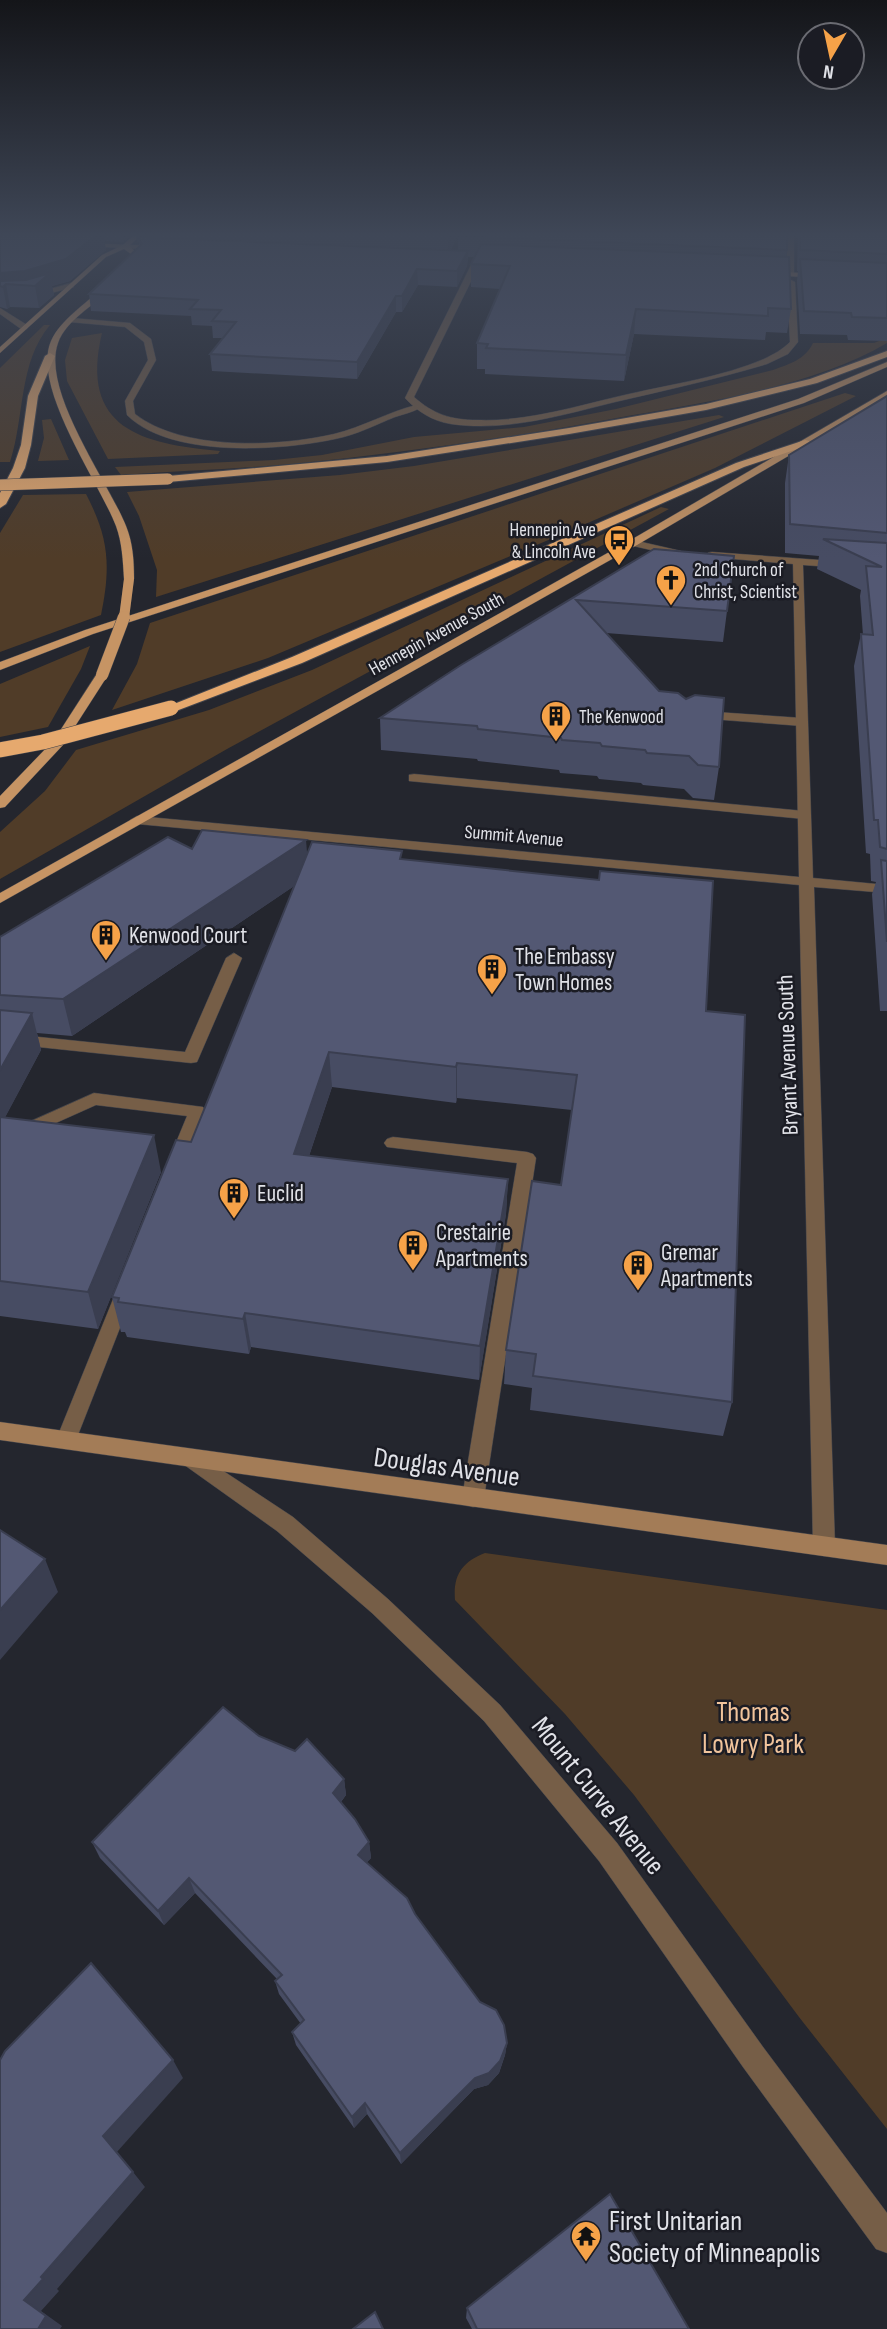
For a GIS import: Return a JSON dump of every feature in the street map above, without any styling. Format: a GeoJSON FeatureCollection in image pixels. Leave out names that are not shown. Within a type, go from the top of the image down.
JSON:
{"type":"FeatureCollection","features":[{"type":"Feature","properties":{"kind":"highway"},"geometry":{"type":"LineString","coordinates":[[0,485],[168,479],[387,459],[706,407],[813,381],[887,354]]}},
{"type":"Feature","properties":{"kind":"highway"},"geometry":{"type":"LineString","coordinates":[[0,504],[19,468],[26,444],[33,396],[50,356]]}},
{"type":"Feature","properties":{"kind":"highway"},"geometry":{"type":"LineString","coordinates":[[0,750],[43,742],[171,708],[297,660],[740,465],[805,443]]}},
{"type":"Feature","properties":{"kind":"main road"},"geometry":{"type":"LineString","coordinates":[[0,804],[59,742],[102,675],[120,636],[129,579],[124,536],[51,377],[50,356],[54,342]]}},
{"type":"Feature","properties":{"kind":"main road"},"geometry":{"type":"LineString","coordinates":[[0,666],[115,623],[801,401],[887,364]]}},
{"type":"Feature","properties":{"kind":"main road","name":"Hennepin Avenue South"},"geometry":{"type":"LineString","coordinates":[[0,899],[632,543],[887,394]]}},
{"type":"Feature","properties":{"kind":"street"},"geometry":{"type":"LineString","coordinates":[[148,342],[152,360],[129,401],[131,415],[148,428],[175,437],[233,444],[304,441],[354,431],[396,413],[416,408],[456,422],[513,421],[649,392],[764,362],[785,352],[794,342]]}},
{"type":"Feature","properties":{"kind":"street"},"geometry":{"type":"LineString","coordinates":[[416,408],[409,398],[437,342]]}},
{"type":"Feature","properties":{"kind":"street"},"geometry":{"type":"LineString","coordinates":[[632,543],[662,551],[689,554]]}},
{"type":"Feature","properties":{"kind":"street"},"geometry":{"type":"LineString","coordinates":[[703,555],[887,568]]}},
{"type":"Feature","properties":{"kind":"street","name":"Bryant Avenue South"},"geometry":{"type":"LineString","coordinates":[[798,562],[824,1546]]}},
{"type":"Feature","properties":{"kind":"street"},"geometry":{"type":"LineString","coordinates":[[684,713],[802,722]]}},
{"type":"Feature","properties":{"kind":"street"},"geometry":{"type":"LineString","coordinates":[[414,778],[804,815]]}},
{"type":"Feature","properties":{"kind":"street"},"geometry":{"type":"LineString","coordinates":[[677,803],[678,788]]}},
{"type":"Feature","properties":{"kind":"street","name":"Summit Avenue"},"geometry":{"type":"LineString","coordinates":[[137,820],[887,889]]}},
{"type":"Feature","properties":{"kind":"street"},"geometry":{"type":"LineString","coordinates":[[0,1038],[191,1059],[234,958]]}},
{"type":"Feature","properties":{"kind":"street"},"geometry":{"type":"LineString","coordinates":[[0,1142],[94,1099],[197,1111],[172,1174]]}},
{"type":"Feature","properties":{"kind":"street"},"geometry":{"type":"LineString","coordinates":[[393,1143],[527,1158],[473,1498]]}},
{"type":"Feature","properties":{"kind":"street"},"geometry":{"type":"LineString","coordinates":[[66,1440],[132,1275]]}},
{"type":"Feature","properties":{"kind":"street","name":"Douglas Avenue"},"geometry":{"type":"LineString","coordinates":[[0,1430],[887,1555]]}},
{"type":"Feature","properties":{"kind":"street","name":"Mount Curve Avenue"},"geometry":{"type":"LineString","coordinates":[[190,1458],[285,1524],[380,1606],[492,1713],[608,1852],[753,2057],[887,2238]]}},
{"type":"Feature","properties":{"kind":"green space"},"geometry":{"type":"Polygon","coordinates":[[[27,342],[39,342],[27,373],[10,462],[0,462],[0,368],[27,342]]]}},
{"type":"Feature","properties":{"kind":"green space"},"geometry":{"type":"Polygon","coordinates":[[[71,342],[101,342],[97,365],[100,391],[109,411],[123,425],[142,436],[165,443],[220,451],[218,454],[108,459],[67,381],[65,360],[71,342]]]}},
{"type":"Feature","properties":{"kind":"green space"},"geometry":{"type":"Polygon","coordinates":[[[887,342],[859,358],[829,370],[764,390],[548,430],[291,464],[121,475],[115,467],[274,460],[322,455],[414,437],[524,427],[616,409],[773,370],[801,357],[813,343],[887,342]]]}},
{"type":"Feature","properties":{"kind":"green space"},"geometry":{"type":"Polygon","coordinates":[[[845,393],[856,396],[715,468],[268,658],[112,710],[137,664],[150,623],[845,393]]]}},
{"type":"Feature","properties":{"kind":"green space"},"geometry":{"type":"Polygon","coordinates":[[[719,415],[724,417],[156,597],[157,570],[139,516],[127,492],[340,475],[414,466],[719,415]]]}},
{"type":"Feature","properties":{"kind":"green space"},"geometry":{"type":"Polygon","coordinates":[[[51,419],[69,460],[38,461],[44,438],[42,420],[51,419]]]}},
{"type":"Feature","properties":{"kind":"green space"},"geometry":{"type":"Polygon","coordinates":[[[86,494],[94,510],[106,553],[106,582],[101,615],[0,652],[0,533],[23,495],[86,494]]]}},
{"type":"Feature","properties":{"kind":"green space"},"geometry":{"type":"Polygon","coordinates":[[[661,507],[669,509],[227,749],[0,879],[0,832],[45,791],[76,750],[209,710],[312,670],[661,507]]]}},
{"type":"Feature","properties":{"kind":"green space"},"geometry":{"type":"Polygon","coordinates":[[[90,646],[81,669],[48,727],[0,737],[0,684],[90,646]]]}},
{"type":"Feature","properties":{"kind":"green space","name":"Thomas Lowry Park"},"geometry":{"type":"Polygon","coordinates":[[[485,1553],[887,1610],[887,2129],[799,2017],[634,1795],[565,1714],[455,1600],[456,1583],[461,1570],[470,1561],[485,1553]]]}},
{"type":"Feature","properties":{"kind":"building"},"geometry":{"type":"Polygon","coordinates":[[[220,342],[369,342],[357,362],[210,354],[220,342]]]}},
{"type":"Feature","properties":{"kind":"building"},"geometry":{"type":"Polygon","coordinates":[[[629,342],[626,355],[486,348],[488,344],[477,343],[629,342]]]}},
{"type":"Feature","properties":{"kind":"building"},"geometry":{"type":"Polygon","coordinates":[[[887,396],[887,533],[790,524],[789,455],[887,396]]]}},
{"type":"Feature","properties":{"kind":"building"},"geometry":{"type":"Polygon","coordinates":[[[823,539],[887,543],[887,849],[880,847],[878,820],[874,820],[861,634],[873,635],[866,566],[882,567],[823,539]]]}},
{"type":"Feature","properties":{"kind":"building"},"geometry":{"type":"Polygon","coordinates":[[[654,549],[734,556],[727,611],[576,600],[659,691],[678,693],[686,699],[695,695],[724,698],[719,767],[698,765],[689,756],[647,753],[645,750],[602,746],[600,743],[478,729],[477,726],[380,718],[461,665],[654,549]]]}},
{"type":"Feature","properties":{"kind":"building"},"geometry":{"type":"Polygon","coordinates":[[[202,830],[306,840],[63,999],[0,995],[0,937],[168,837],[192,849],[202,830]]]}},
{"type":"Feature","properties":{"kind":"building"},"geometry":{"type":"Polygon","coordinates":[[[312,842],[402,851],[400,859],[599,880],[600,871],[713,881],[706,1011],[745,1015],[732,1402],[533,1376],[536,1354],[506,1350],[532,1181],[561,1185],[577,1075],[457,1063],[456,1067],[329,1052],[294,1154],[508,1179],[480,1346],[245,1313],[243,1319],[118,1302],[119,1298],[112,1297],[176,1140],[191,1142],[312,842]]]}},
{"type":"Feature","properties":{"kind":"building"},"geometry":{"type":"Polygon","coordinates":[[[881,860],[887,861],[887,942],[881,860]]]}},
{"type":"Feature","properties":{"kind":"building"},"geometry":{"type":"Polygon","coordinates":[[[0,1010],[32,1013],[0,1070],[0,1010]]]}},
{"type":"Feature","properties":{"kind":"building"},"geometry":{"type":"Polygon","coordinates":[[[0,1117],[154,1135],[88,1292],[0,1281],[0,1117]]]}},
{"type":"Feature","properties":{"kind":"building"},"geometry":{"type":"Polygon","coordinates":[[[0,1530],[45,1559],[0,1610],[0,1530]]]}},
{"type":"Feature","properties":{"kind":"building"},"geometry":{"type":"Polygon","coordinates":[[[223,1707],[259,1736],[295,1751],[307,1739],[344,1779],[333,1793],[355,1819],[369,1842],[358,1855],[407,1898],[415,1914],[480,2002],[496,2010],[504,2025],[507,2043],[500,2061],[489,2073],[475,2078],[400,2153],[365,2103],[352,2117],[292,2032],[304,2020],[275,1981],[282,1975],[189,1878],[158,1911],[92,1842],[223,1707]]]}},
{"type":"Feature","properties":{"kind":"building"},"geometry":{"type":"Polygon","coordinates":[[[91,1963],[173,2060],[103,2136],[133,2172],[24,2300],[46,2316],[38,2329],[0,2329],[0,2060],[5,2051],[91,1963]]]}},
{"type":"Feature","properties":{"kind":"building","name":"First Unitarian Society of Minneapolis"},"geometry":{"type":"Polygon","coordinates":[[[610,2194],[689,2329],[477,2329],[467,2308],[610,2194]]]}},
{"type":"Feature","properties":{"kind":"building"},"geometry":{"type":"Polygon","coordinates":[[[375,2312],[383,2329],[353,2329],[375,2312]]]}},
{"type":"Feature","properties":{"kind":"place","name":"Hennepin Ave & Lincoln Ave"},"geometry":{"type":"Point","coordinates":[619,567]}},
{"type":"Feature","properties":{"kind":"place","name":"2nd Church of Christ, Scientist"},"geometry":{"type":"Point","coordinates":[671,607]}},
{"type":"Feature","properties":{"kind":"place","name":"The Kenwood"},"geometry":{"type":"Point","coordinates":[556,743]}},
{"type":"Feature","properties":{"kind":"place","name":"Kenwood Court"},"geometry":{"type":"Point","coordinates":[106,962]}},
{"type":"Feature","properties":{"kind":"place","name":"The Embassy Town Homes"},"geometry":{"type":"Point","coordinates":[492,996]}},
{"type":"Feature","properties":{"kind":"place","name":"Euclid"},"geometry":{"type":"Point","coordinates":[234,1220]}},
{"type":"Feature","properties":{"kind":"place","name":"Crestairie Apartments"},"geometry":{"type":"Point","coordinates":[413,1272]}},
{"type":"Feature","properties":{"kind":"place","name":"Gremar Apartments"},"geometry":{"type":"Point","coordinates":[638,1292]}},
{"type":"Feature","properties":{"kind":"place","name":"First Unitarian Society of Minneapolis"},"geometry":{"type":"Point","coordinates":[586,2263]}}]}
